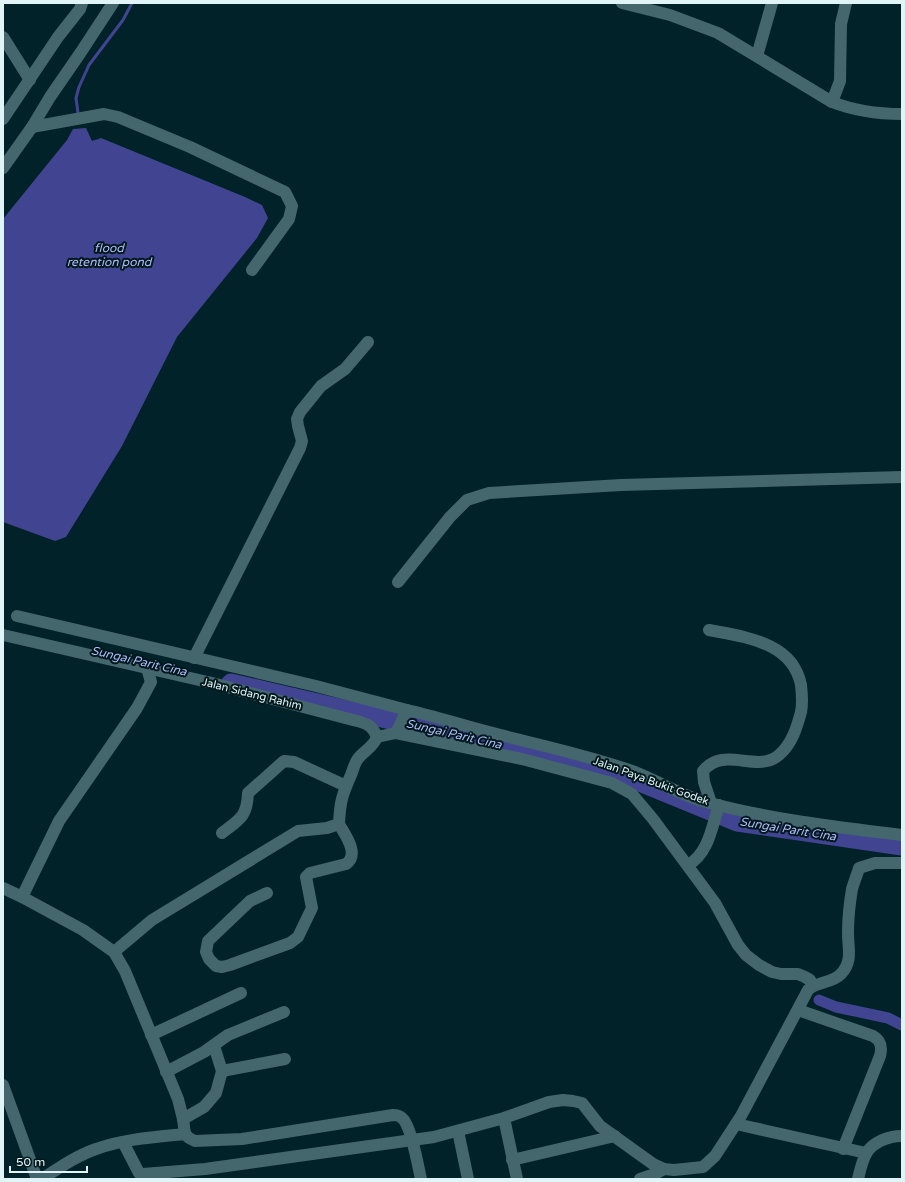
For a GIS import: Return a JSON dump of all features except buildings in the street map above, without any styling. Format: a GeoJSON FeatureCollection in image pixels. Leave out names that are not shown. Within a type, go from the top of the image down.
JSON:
{"type":"FeatureCollection","features":[{"type":"Feature","properties":{"kind":"street"},"geometry":{"type":"LineString","coordinates":[[3,119],[58,37],[80,9],[82,3]]}},
{"type":"Feature","properties":{"kind":"street"},"geometry":{"type":"LineString","coordinates":[[3,168],[82,52],[113,3]]}},
{"type":"Feature","properties":{"kind":"street"},"geometry":{"type":"LineString","coordinates":[[622,3],[670,15],[718,33],[832,102],[847,108],[863,111],[902,114]]}},
{"type":"Feature","properties":{"kind":"street"},"geometry":{"type":"LineString","coordinates":[[757,56],[772,3]]}},
{"type":"Feature","properties":{"kind":"street"},"geometry":{"type":"LineString","coordinates":[[832,102],[840,81],[841,24],[846,3]]}},
{"type":"Feature","properties":{"kind":"street"},"geometry":{"type":"LineString","coordinates":[[3,37],[30,80]]}},
{"type":"Feature","properties":{"kind":"street"},"geometry":{"type":"LineString","coordinates":[[32,127],[104,114],[118,116],[197,150],[285,192],[292,206],[289,219],[252,270]]}},
{"type":"Feature","properties":{"kind":"street"},"geometry":{"type":"LineString","coordinates":[[194,658],[300,448],[302,441],[297,419],[300,412],[321,386],[345,370],[368,342]]}},
{"type":"Feature","properties":{"kind":"street"},"geometry":{"type":"LineString","coordinates":[[398,582],[450,517],[467,500],[489,493],[621,485],[902,477]]}},
{"type":"Feature","properties":{"kind":"street","name":"Jalan Paya Bukit Godek"},"geometry":{"type":"LineString","coordinates":[[17,616],[316,686],[406,712],[431,715],[464,726],[593,758],[636,773],[700,800],[715,810],[747,813],[801,822],[902,835]]}},
{"type":"Feature","properties":{"kind":"street"},"geometry":{"type":"LineString","coordinates":[[692,862],[711,835],[715,810],[704,782],[703,771],[708,765],[715,761],[727,759],[764,762],[779,756],[789,744],[798,726],[802,708],[802,693],[799,677],[793,663],[782,653],[768,645],[746,638],[709,630]]}},
{"type":"Feature","properties":{"kind":"street","name":"Jalan Sidang Rahim"},"geometry":{"type":"LineString","coordinates":[[3,635],[212,683],[365,723],[387,735]]}},
{"type":"Feature","properties":{"kind":"street"},"geometry":{"type":"LineString","coordinates":[[22,896],[59,821],[137,708],[151,682],[148,668]]}},
{"type":"Feature","properties":{"kind":"street"},"geometry":{"type":"LineString","coordinates":[[267,893],[250,901],[208,941],[206,952],[209,959],[216,966],[222,967],[230,965],[290,943],[298,937],[312,908],[306,877],[310,873],[346,864],[352,857],[348,841],[339,824],[340,805],[356,761],[365,750],[387,735],[406,712]]}},
{"type":"Feature","properties":{"kind":"street"},"geometry":{"type":"LineString","coordinates":[[387,735],[522,759],[612,783],[632,794],[692,862],[738,945],[746,955],[759,965],[772,972],[781,974],[798,974],[810,980],[813,985]]}},
{"type":"Feature","properties":{"kind":"street"},"geometry":{"type":"LineString","coordinates":[[222,833],[243,817],[248,805],[248,793],[284,761],[294,762],[346,786]]}},
{"type":"Feature","properties":{"kind":"street"},"geometry":{"type":"LineString","coordinates":[[114,952],[152,920],[298,831],[327,828],[339,824]]}},
{"type":"Feature","properties":{"kind":"street"},"geometry":{"type":"LineString","coordinates":[[123,1142],[139,1173],[207,1174],[434,1137],[504,1118],[549,1102],[573,1100],[582,1103],[600,1126],[653,1164],[664,1169],[703,1173],[736,1124],[808,990],[813,985],[833,980],[846,967],[849,959],[850,948],[848,931],[852,890],[859,868],[874,863],[902,864]]}},
{"type":"Feature","properties":{"kind":"street"},"geometry":{"type":"LineString","coordinates":[[3,888],[22,896],[83,930],[114,952],[125,971],[178,1099],[185,1134],[189,1138],[195,1141],[242,1139],[398,1115],[404,1118],[407,1124],[421,1179]]}},
{"type":"Feature","properties":{"kind":"street"},"geometry":{"type":"LineString","coordinates":[[151,1035],[241,993]]}},
{"type":"Feature","properties":{"kind":"street"},"geometry":{"type":"LineString","coordinates":[[798,1010],[873,1036],[878,1039],[881,1044],[880,1056],[843,1149]]}},
{"type":"Feature","properties":{"kind":"street"},"geometry":{"type":"LineString","coordinates":[[166,1072],[214,1046],[220,1039],[284,1012]]}},
{"type":"Feature","properties":{"kind":"street"},"geometry":{"type":"LineString","coordinates":[[183,1119],[204,1107],[216,1093],[222,1071],[218,1054],[214,1046]]}},
{"type":"Feature","properties":{"kind":"street"},"geometry":{"type":"LineString","coordinates":[[222,1071],[286,1059]]}},
{"type":"Feature","properties":{"kind":"street"},"geometry":{"type":"LineString","coordinates":[[3,1085],[37,1179]]}},
{"type":"Feature","properties":{"kind":"street"},"geometry":{"type":"LineString","coordinates":[[504,1118],[517,1179]]}},
{"type":"Feature","properties":{"kind":"street"},"geometry":{"type":"LineString","coordinates":[[736,1124],[866,1153]]}},
{"type":"Feature","properties":{"kind":"street"},"geometry":{"type":"LineString","coordinates":[[458,1131],[468,1179]]}},
{"type":"Feature","properties":{"kind":"street"},"geometry":{"type":"LineString","coordinates":[[42,1179],[60,1174],[82,1155],[96,1149],[123,1142],[185,1134]]}},
{"type":"Feature","properties":{"kind":"street"},"geometry":{"type":"LineString","coordinates":[[512,1160],[615,1136]]}},
{"type":"Feature","properties":{"kind":"street"},"geometry":{"type":"LineString","coordinates":[[858,1179],[866,1153],[880,1140],[892,1136],[902,1136]]}},
{"type":"Feature","properties":{"kind":"street"},"geometry":{"type":"LineString","coordinates":[[640,1179],[664,1169]]}},
{"type":"Feature","properties":{"kind":"water","name":"flood retention pond"},"geometry":{"type":"Polygon","coordinates":[[[86,128],[92,141],[101,138],[262,205],[268,218],[257,238],[177,337],[122,446],[66,537],[55,541],[3,522],[3,219],[67,140],[73,129],[86,128]]]}},
{"type":"Feature","properties":{"kind":"waterway"},"geometry":{"type":"LineString","coordinates":[[78,113],[76,98],[79,87],[89,65],[123,20],[132,3]]}},
{"type":"Feature","properties":{"kind":"waterway","name":"Sungai Parit Cina"},"geometry":{"type":"LineString","coordinates":[[231,683],[615,772],[737,822],[902,846]]}},
{"type":"Feature","properties":{"kind":"waterway"},"geometry":{"type":"LineString","coordinates":[[819,1000],[836,1007],[888,1018],[902,1025]]}}]}
